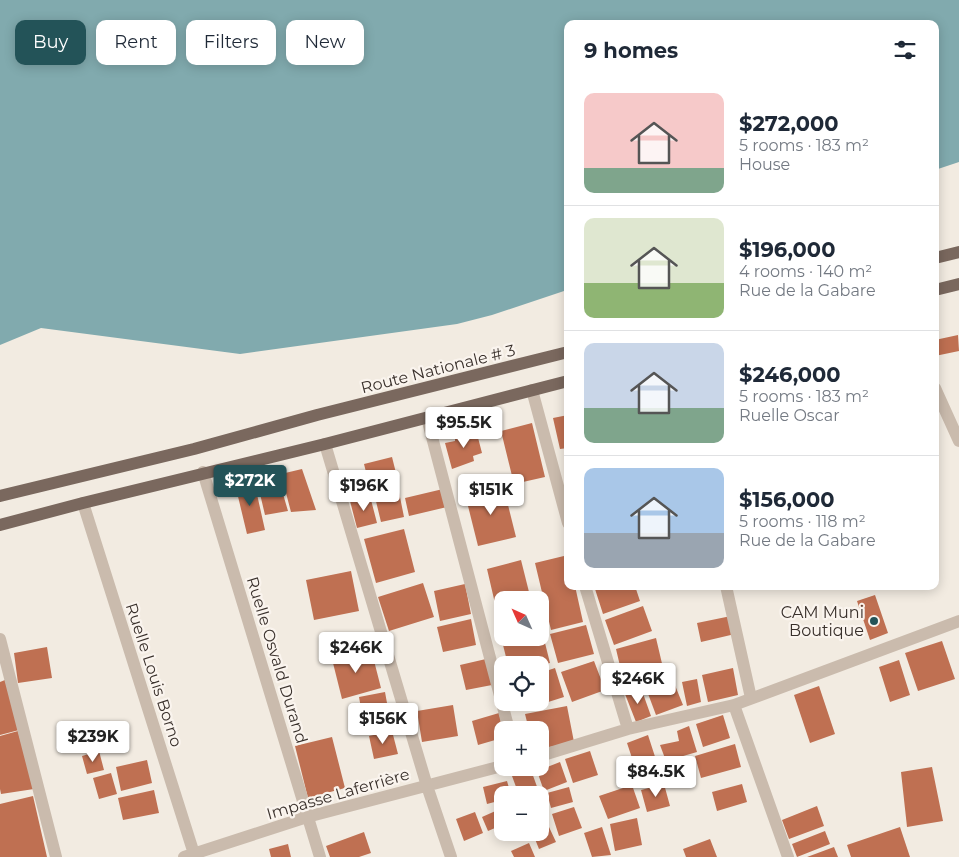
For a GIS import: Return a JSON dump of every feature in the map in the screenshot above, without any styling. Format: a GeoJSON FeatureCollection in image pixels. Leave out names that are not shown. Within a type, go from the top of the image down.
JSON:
{"type":"FeatureCollection","features":[{"type":"Feature","properties":{"kind":"main road"},"geometry":{"type":"LineString","coordinates":[[939,257],[959,252]]}},
{"type":"Feature","properties":{"kind":"main road"},"geometry":{"type":"LineString","coordinates":[[939,289],[959,284]]}},
{"type":"Feature","properties":{"kind":"main road","name":"Route Nationale # 3"},"geometry":{"type":"LineString","coordinates":[[0,496],[194,449],[317,415],[564,353]]}},
{"type":"Feature","properties":{"kind":"main road"},"geometry":{"type":"LineString","coordinates":[[0,525],[83,502],[325,444],[564,383]]}},
{"type":"Feature","properties":{"kind":"street"},"geometry":{"type":"LineString","coordinates":[[532,390],[564,508]]}},
{"type":"Feature","properties":{"kind":"street"},"geometry":{"type":"LineString","coordinates":[[939,397],[959,441]]}},
{"type":"Feature","properties":{"kind":"street"},"geometry":{"type":"LineString","coordinates":[[427,418],[507,721]]}},
{"type":"Feature","properties":{"kind":"street"},"geometry":{"type":"LineString","coordinates":[[325,444],[426,786],[451,857]]}},
{"type":"Feature","properties":{"kind":"street","name":"Ruelle Osvald Durand"},"geometry":{"type":"LineString","coordinates":[[203,472],[320,857]]}},
{"type":"Feature","properties":{"kind":"street","name":"Ruelle Louis Borno"},"geometry":{"type":"LineString","coordinates":[[83,502],[191,856]]}},
{"type":"Feature","properties":{"kind":"street"},"geometry":{"type":"LineString","coordinates":[[586,590],[628,729]]}},
{"type":"Feature","properties":{"kind":"street"},"geometry":{"type":"LineString","coordinates":[[727,590],[752,698]]}},
{"type":"Feature","properties":{"kind":"street"},"geometry":{"type":"LineString","coordinates":[[549,753],[628,729],[734,705],[959,621]]}},
{"type":"Feature","properties":{"kind":"street"},"geometry":{"type":"LineString","coordinates":[[0,639],[56,857]]}},
{"type":"Feature","properties":{"kind":"street"},"geometry":{"type":"LineString","coordinates":[[734,705],[788,857]]}},
{"type":"Feature","properties":{"kind":"street","name":"Impasse Laferrière"},"geometry":{"type":"LineString","coordinates":[[191,856],[308,817],[494,768]]}},
{"type":"Feature","properties":{"kind":"water"},"geometry":{"type":"Polygon","coordinates":[[[0,0],[959,0],[959,162],[939,169],[939,20],[564,20],[564,291],[492,315],[457,324],[240,354],[41,328],[0,345],[0,0]]]}},
{"type":"Feature","properties":{"kind":"building"},"geometry":{"type":"Polygon","coordinates":[[[958,335],[959,351],[939,355],[939,339],[958,335]]]}},
{"type":"Feature","properties":{"kind":"building"},"geometry":{"type":"Polygon","coordinates":[[[564,416],[564,448],[560,449],[553,418],[564,416]]]}},
{"type":"Feature","properties":{"kind":"building"},"geometry":{"type":"Polygon","coordinates":[[[532,423],[545,477],[514,484],[501,431],[532,423]]]}},
{"type":"Feature","properties":{"kind":"building"},"geometry":{"type":"Polygon","coordinates":[[[476,430],[482,453],[473,456],[474,461],[452,469],[445,443],[455,441],[455,436],[476,430]]]}},
{"type":"Feature","properties":{"kind":"building"},"geometry":{"type":"Polygon","coordinates":[[[392,457],[396,473],[384,476],[386,484],[370,488],[364,464],[392,457]]]}},
{"type":"Feature","properties":{"kind":"building"},"geometry":{"type":"Polygon","coordinates":[[[302,469],[316,510],[291,512],[281,474],[302,469]]]}},
{"type":"Feature","properties":{"kind":"building"},"geometry":{"type":"Polygon","coordinates":[[[278,477],[288,511],[265,515],[257,481],[278,477]]]}},
{"type":"Feature","properties":{"kind":"building"},"geometry":{"type":"Polygon","coordinates":[[[254,481],[265,530],[247,534],[235,484],[254,481]]]}},
{"type":"Feature","properties":{"kind":"building"},"geometry":{"type":"Polygon","coordinates":[[[503,485],[516,537],[478,546],[465,494],[503,485]]]}},
{"type":"Feature","properties":{"kind":"building"},"geometry":{"type":"Polygon","coordinates":[[[398,487],[404,517],[381,522],[374,493],[398,487]]]}},
{"type":"Feature","properties":{"kind":"building"},"geometry":{"type":"Polygon","coordinates":[[[443,489],[447,507],[409,516],[405,498],[443,489]]]}},
{"type":"Feature","properties":{"kind":"building"},"geometry":{"type":"Polygon","coordinates":[[[370,496],[377,523],[357,528],[350,501],[370,496]]]}},
{"type":"Feature","properties":{"kind":"building"},"geometry":{"type":"Polygon","coordinates":[[[404,529],[415,572],[376,583],[364,539],[404,529]]]}},
{"type":"Feature","properties":{"kind":"building"},"geometry":{"type":"Polygon","coordinates":[[[564,556],[564,590],[576,590],[583,622],[551,630],[549,622],[549,591],[542,591],[535,563],[564,556]]]}},
{"type":"Feature","properties":{"kind":"building"},"geometry":{"type":"Polygon","coordinates":[[[521,560],[529,591],[494,591],[494,599],[487,569],[521,560]]]}},
{"type":"Feature","properties":{"kind":"building"},"geometry":{"type":"Polygon","coordinates":[[[351,571],[359,611],[314,620],[306,580],[351,571]]]}},
{"type":"Feature","properties":{"kind":"building"},"geometry":{"type":"Polygon","coordinates":[[[423,583],[434,617],[389,631],[378,597],[423,583]]]}},
{"type":"Feature","properties":{"kind":"building"},"geometry":{"type":"Polygon","coordinates":[[[465,584],[471,614],[440,621],[434,591],[465,584]]]}},
{"type":"Feature","properties":{"kind":"building"},"geometry":{"type":"Polygon","coordinates":[[[595,590],[636,590],[640,601],[603,614],[595,590]]]}},
{"type":"Feature","properties":{"kind":"building"},"geometry":{"type":"Polygon","coordinates":[[[875,595],[888,633],[870,640],[857,601],[875,595]]]}},
{"type":"Feature","properties":{"kind":"building"},"geometry":{"type":"Polygon","coordinates":[[[643,606],[652,631],[614,645],[605,620],[643,606]]]}},
{"type":"Feature","properties":{"kind":"building"},"geometry":{"type":"Polygon","coordinates":[[[731,616],[735,634],[701,642],[697,623],[731,616]]]}},
{"type":"Feature","properties":{"kind":"building"},"geometry":{"type":"Polygon","coordinates":[[[471,619],[476,645],[443,652],[437,627],[471,619]]]}},
{"type":"Feature","properties":{"kind":"building"},"geometry":{"type":"Polygon","coordinates":[[[586,625],[594,654],[558,663],[550,634],[586,625]]]}},
{"type":"Feature","properties":{"kind":"building"},"geometry":{"type":"Polygon","coordinates":[[[656,638],[664,672],[624,683],[616,649],[656,638]]]}},
{"type":"Feature","properties":{"kind":"building"},"geometry":{"type":"Polygon","coordinates":[[[942,641],[955,679],[918,691],[905,653],[942,641]]]}},
{"type":"Feature","properties":{"kind":"building"},"geometry":{"type":"Polygon","coordinates":[[[503,646],[546,646],[548,656],[506,656],[503,646]]]}},
{"type":"Feature","properties":{"kind":"building"},"geometry":{"type":"Polygon","coordinates":[[[47,647],[52,678],[18,683],[14,653],[47,647]]]}},
{"type":"Feature","properties":{"kind":"building"},"geometry":{"type":"Polygon","coordinates":[[[371,649],[381,688],[342,699],[332,659],[371,649]]]}},
{"type":"Feature","properties":{"kind":"building"},"geometry":{"type":"Polygon","coordinates":[[[486,659],[492,685],[466,690],[460,665],[486,659]]]}},
{"type":"Feature","properties":{"kind":"building"},"geometry":{"type":"Polygon","coordinates":[[[899,660],[910,695],[890,702],[879,667],[899,660]]]}},
{"type":"Feature","properties":{"kind":"building"},"geometry":{"type":"Polygon","coordinates":[[[594,661],[605,690],[572,702],[561,672],[594,661]]]}},
{"type":"Feature","properties":{"kind":"building"},"geometry":{"type":"Polygon","coordinates":[[[555,668],[564,697],[549,702],[549,670],[555,668]]]}},
{"type":"Feature","properties":{"kind":"building"},"geometry":{"type":"Polygon","coordinates":[[[733,668],[738,695],[708,702],[702,675],[733,668]]]}},
{"type":"Feature","properties":{"kind":"building"},"geometry":{"type":"Polygon","coordinates":[[[670,673],[683,705],[656,715],[644,683],[670,673]]]}},
{"type":"Feature","properties":{"kind":"building"},"geometry":{"type":"Polygon","coordinates":[[[697,679],[701,702],[687,706],[682,682],[697,679]]]}},
{"type":"Feature","properties":{"kind":"building"},"geometry":{"type":"Polygon","coordinates":[[[5,680],[19,730],[0,735],[0,682],[5,680]]]}},
{"type":"Feature","properties":{"kind":"building"},"geometry":{"type":"Polygon","coordinates":[[[819,686],[835,734],[810,743],[794,695],[819,686]]]}},
{"type":"Feature","properties":{"kind":"building"},"geometry":{"type":"Polygon","coordinates":[[[641,688],[651,716],[636,722],[625,694],[641,688]]]}},
{"type":"Feature","properties":{"kind":"building"},"geometry":{"type":"Polygon","coordinates":[[[385,692],[391,725],[365,730],[359,697],[385,692]]]}},
{"type":"Feature","properties":{"kind":"building"},"geometry":{"type":"Polygon","coordinates":[[[453,705],[458,736],[422,742],[417,711],[453,705]]]}},
{"type":"Feature","properties":{"kind":"building"},"geometry":{"type":"Polygon","coordinates":[[[567,706],[574,742],[549,747],[549,721],[527,721],[525,714],[549,711],[549,709],[567,706]]]}},
{"type":"Feature","properties":{"kind":"building"},"geometry":{"type":"Polygon","coordinates":[[[499,713],[501,721],[494,721],[494,740],[478,745],[472,721],[499,713]]]}},
{"type":"Feature","properties":{"kind":"building"},"geometry":{"type":"Polygon","coordinates":[[[723,715],[730,738],[703,747],[696,724],[723,715]]]}},
{"type":"Feature","properties":{"kind":"building"},"geometry":{"type":"Polygon","coordinates":[[[689,726],[697,752],[666,761],[660,745],[679,741],[677,731],[689,726]]]}},
{"type":"Feature","properties":{"kind":"building"},"geometry":{"type":"Polygon","coordinates":[[[18,731],[34,789],[1,794],[0,736],[18,731]]]}},
{"type":"Feature","properties":{"kind":"building"},"geometry":{"type":"Polygon","coordinates":[[[392,731],[398,754],[374,759],[369,736],[392,731]]]}},
{"type":"Feature","properties":{"kind":"building"},"geometry":{"type":"Polygon","coordinates":[[[648,735],[659,769],[638,776],[627,743],[648,735]]]}},
{"type":"Feature","properties":{"kind":"building"},"geometry":{"type":"Polygon","coordinates":[[[332,737],[345,788],[308,798],[295,746],[332,737]]]}},
{"type":"Feature","properties":{"kind":"building"},"geometry":{"type":"Polygon","coordinates":[[[735,744],[741,767],[701,778],[695,756],[735,744]]]}},
{"type":"Feature","properties":{"kind":"building"},"geometry":{"type":"Polygon","coordinates":[[[99,751],[104,770],[87,774],[82,756],[99,751]]]}},
{"type":"Feature","properties":{"kind":"building"},"geometry":{"type":"Polygon","coordinates":[[[590,751],[598,775],[573,783],[565,759],[590,751]]]}},
{"type":"Feature","properties":{"kind":"building"},"geometry":{"type":"Polygon","coordinates":[[[147,760],[152,783],[121,791],[116,767],[147,760]]]}},
{"type":"Feature","properties":{"kind":"building"},"geometry":{"type":"Polygon","coordinates":[[[560,762],[567,782],[549,789],[549,786],[542,786],[539,776],[549,776],[549,766],[560,762]]]}},
{"type":"Feature","properties":{"kind":"building"},"geometry":{"type":"Polygon","coordinates":[[[932,767],[943,821],[907,827],[901,772],[932,767]]]}},
{"type":"Feature","properties":{"kind":"building"},"geometry":{"type":"Polygon","coordinates":[[[111,773],[117,794],[99,799],[93,778],[111,773]]]}},
{"type":"Feature","properties":{"kind":"building"},"geometry":{"type":"Polygon","coordinates":[[[512,776],[533,776],[537,786],[516,786],[512,776]]]}},
{"type":"Feature","properties":{"kind":"building"},"geometry":{"type":"Polygon","coordinates":[[[507,781],[508,786],[494,786],[494,802],[487,804],[483,787],[507,781]]]}},
{"type":"Feature","properties":{"kind":"building"},"geometry":{"type":"Polygon","coordinates":[[[664,784],[670,806],[647,812],[641,790],[664,784]]]}},
{"type":"Feature","properties":{"kind":"building"},"geometry":{"type":"Polygon","coordinates":[[[742,784],[747,802],[717,811],[712,792],[742,784]]]}},
{"type":"Feature","properties":{"kind":"building"},"geometry":{"type":"Polygon","coordinates":[[[632,785],[640,808],[608,819],[599,796],[632,785]]]}},
{"type":"Feature","properties":{"kind":"building"},"geometry":{"type":"Polygon","coordinates":[[[569,787],[573,802],[551,808],[549,792],[569,787]]]}},
{"type":"Feature","properties":{"kind":"building"},"geometry":{"type":"Polygon","coordinates":[[[154,790],[159,813],[123,820],[118,798],[154,790]]]}},
{"type":"Feature","properties":{"kind":"building"},"geometry":{"type":"Polygon","coordinates":[[[33,796],[47,857],[0,857],[0,804],[33,796]]]}},
{"type":"Feature","properties":{"kind":"building"},"geometry":{"type":"Polygon","coordinates":[[[817,806],[824,826],[789,839],[782,820],[817,806]]]}},
{"type":"Feature","properties":{"kind":"building"},"geometry":{"type":"Polygon","coordinates":[[[574,807],[582,828],[559,836],[552,814],[574,807]]]}},
{"type":"Feature","properties":{"kind":"building"},"geometry":{"type":"Polygon","coordinates":[[[475,812],[483,833],[464,841],[456,819],[475,812]]]}},
{"type":"Feature","properties":{"kind":"building"},"geometry":{"type":"Polygon","coordinates":[[[494,812],[494,828],[488,831],[482,817],[494,812]]]}},
{"type":"Feature","properties":{"kind":"building"},"geometry":{"type":"Polygon","coordinates":[[[637,818],[642,845],[615,851],[610,824],[637,818]]]}},
{"type":"Feature","properties":{"kind":"building"},"geometry":{"type":"Polygon","coordinates":[[[549,827],[556,842],[539,849],[536,841],[549,841],[549,827]]]}},
{"type":"Feature","properties":{"kind":"building"},"geometry":{"type":"Polygon","coordinates":[[[602,827],[611,855],[592,857],[584,833],[602,827]]]}},
{"type":"Feature","properties":{"kind":"building"},"geometry":{"type":"Polygon","coordinates":[[[900,827],[910,857],[851,857],[847,845],[900,827]]]}},
{"type":"Feature","properties":{"kind":"building"},"geometry":{"type":"Polygon","coordinates":[[[825,831],[830,844],[797,857],[792,844],[825,831]]]}},
{"type":"Feature","properties":{"kind":"building"},"geometry":{"type":"Polygon","coordinates":[[[364,832],[371,853],[359,857],[330,857],[326,846],[364,832]]]}},
{"type":"Feature","properties":{"kind":"building"},"geometry":{"type":"Polygon","coordinates":[[[710,839],[717,857],[686,857],[683,849],[710,839]]]}},
{"type":"Feature","properties":{"kind":"building"},"geometry":{"type":"Polygon","coordinates":[[[529,843],[535,857],[514,857],[511,851],[529,843]]]}},
{"type":"Feature","properties":{"kind":"building"},"geometry":{"type":"Polygon","coordinates":[[[288,844],[291,857],[271,857],[269,849],[288,844]]]}},
{"type":"Feature","properties":{"kind":"building"},"geometry":{"type":"Polygon","coordinates":[[[834,847],[838,857],[807,857],[834,847]]]}},
{"type":"Feature","properties":{"kind":"place","name":"CAM Muni Boutique"},"geometry":{"type":"Point","coordinates":[874,621]}}]}
